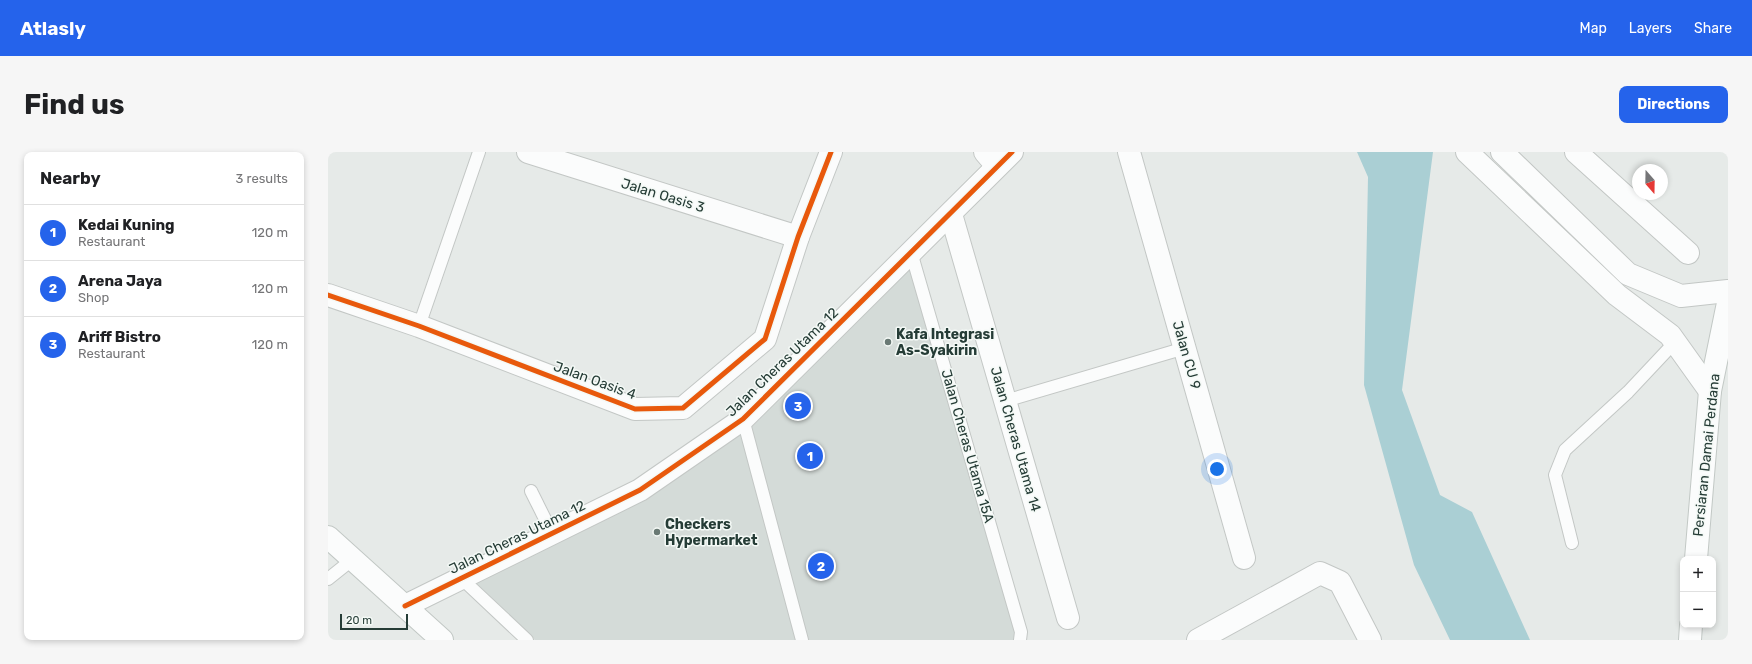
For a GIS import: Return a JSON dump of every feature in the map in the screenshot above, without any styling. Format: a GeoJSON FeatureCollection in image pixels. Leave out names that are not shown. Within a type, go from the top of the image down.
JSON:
{"type":"FeatureCollection","features":[{"type":"Feature","properties":{"kind":"street","name":"Jalan Oasis 3"},"geometry":{"type":"LineString","coordinates":[[528,152],[798,237]]}},
{"type":"Feature","properties":{"kind":"street","name":"Jalan Oasis 4"},"geometry":{"type":"LineString","coordinates":[[328,295],[419,326],[635,409],[683,408],[765,339],[798,237],[831,152]]}},
{"type":"Feature","properties":{"kind":"street","name":"Jalan CU 9"},"geometry":{"type":"LineString","coordinates":[[1128,152],[1244,558]]}},
{"type":"Feature","properties":{"kind":"street"},"geometry":{"type":"LineString","coordinates":[[1466,152],[1617,295],[1670,335],[1710,391]]}},
{"type":"Feature","properties":{"kind":"street"},"geometry":{"type":"LineString","coordinates":[[1502,152],[1628,274],[1681,296],[1728,290]]}},
{"type":"Feature","properties":{"kind":"street"},"geometry":{"type":"LineString","coordinates":[[1576,152],[1688,253]]}},
{"type":"Feature","properties":{"kind":"street","name":"Jalan Cheras Utama 12"},"geometry":{"type":"LineString","coordinates":[[405,606],[640,490],[742,420],[995,170],[998,157]]}},
{"type":"Feature","properties":{"kind":"street","name":"Jalan Cheras Utama 14"},"geometry":{"type":"LineString","coordinates":[[950,214],[1068,618]]}},
{"type":"Feature","properties":{"kind":"street","name":"Persiaran Damai Perdana"},"geometry":{"type":"LineString","coordinates":[[1696,556],[1710,391],[1728,303]]}},
{"type":"Feature","properties":{"kind":"street"},"geometry":{"type":"LineString","coordinates":[[328,537],[442,640]]}},
{"type":"Feature","properties":{"kind":"street"},"geometry":{"type":"LineString","coordinates":[[1198,640],[1320,573],[1340,582],[1370,640]]}},
{"type":"Feature","properties":{"kind":"street"},"geometry":{"type":"LineString","coordinates":[[1690,640],[1691,628]]}},
{"type":"Feature","properties":{"kind":"lane"},"geometry":{"type":"LineString","coordinates":[[419,326],[479,152]]}},
{"type":"Feature","properties":{"kind":"lane","name":"Jalan Cheras Utama 15A"},"geometry":{"type":"LineString","coordinates":[[911,252],[1021,632],[1020,640]]}},
{"type":"Feature","properties":{"kind":"lane"},"geometry":{"type":"LineString","coordinates":[[1572,543],[1555,475],[1565,450],[1628,392],[1675,342]]}},
{"type":"Feature","properties":{"kind":"lane"},"geometry":{"type":"LineString","coordinates":[[1005,401],[1184,348]]}},
{"type":"Feature","properties":{"kind":"lane"},"geometry":{"type":"LineString","coordinates":[[742,420],[802,640]]}},
{"type":"Feature","properties":{"kind":"lane"},"geometry":{"type":"LineString","coordinates":[[531,491],[552,534]]}},
{"type":"Feature","properties":{"kind":"lane"},"geometry":{"type":"LineString","coordinates":[[328,579],[353,559]]}},
{"type":"Feature","properties":{"kind":"lane"},"geometry":{"type":"LineString","coordinates":[[461,578],[527,640]]}},
{"type":"Feature","properties":{"kind":"shaded area"},"geometry":{"type":"Polygon","coordinates":[[[910,265],[1016,631],[1015,640],[535,640],[473,580],[641,500],[910,265]]]}},
{"type":"Feature","properties":{"kind":"water"},"geometry":{"type":"Polygon","coordinates":[[[1357,152],[1433,152],[1402,390],[1440,495],[1472,512],[1530,640],[1450,640],[1414,565],[1364,385],[1368,177],[1357,152]]]}},
{"type":"Feature","properties":{"kind":"cycle path"},"geometry":{"type":"LineString","coordinates":[[328,295],[419,326],[635,409],[683,408],[765,339],[798,237],[831,152]]}},
{"type":"Feature","properties":{"kind":"cycle path"},"geometry":{"type":"LineString","coordinates":[[405,606],[640,490],[743,419],[1012,152]]}},
{"type":"Feature","properties":{"kind":"place","name":"Kafa Integrasi As-Syakirin"},"geometry":{"type":"Point","coordinates":[888,342]}},
{"type":"Feature","properties":{"kind":"place","name":"Ariff Bistro"},"geometry":{"type":"Point","coordinates":[798,406]}},
{"type":"Feature","properties":{"kind":"place","name":"Kedai Kuning"},"geometry":{"type":"Point","coordinates":[810,456]}},
{"type":"Feature","properties":{"kind":"place","name":"Checkers Hypermarket"},"geometry":{"type":"Point","coordinates":[657,532]}},
{"type":"Feature","properties":{"kind":"place","name":"Arena Jaya"},"geometry":{"type":"Point","coordinates":[821,566]}}]}
